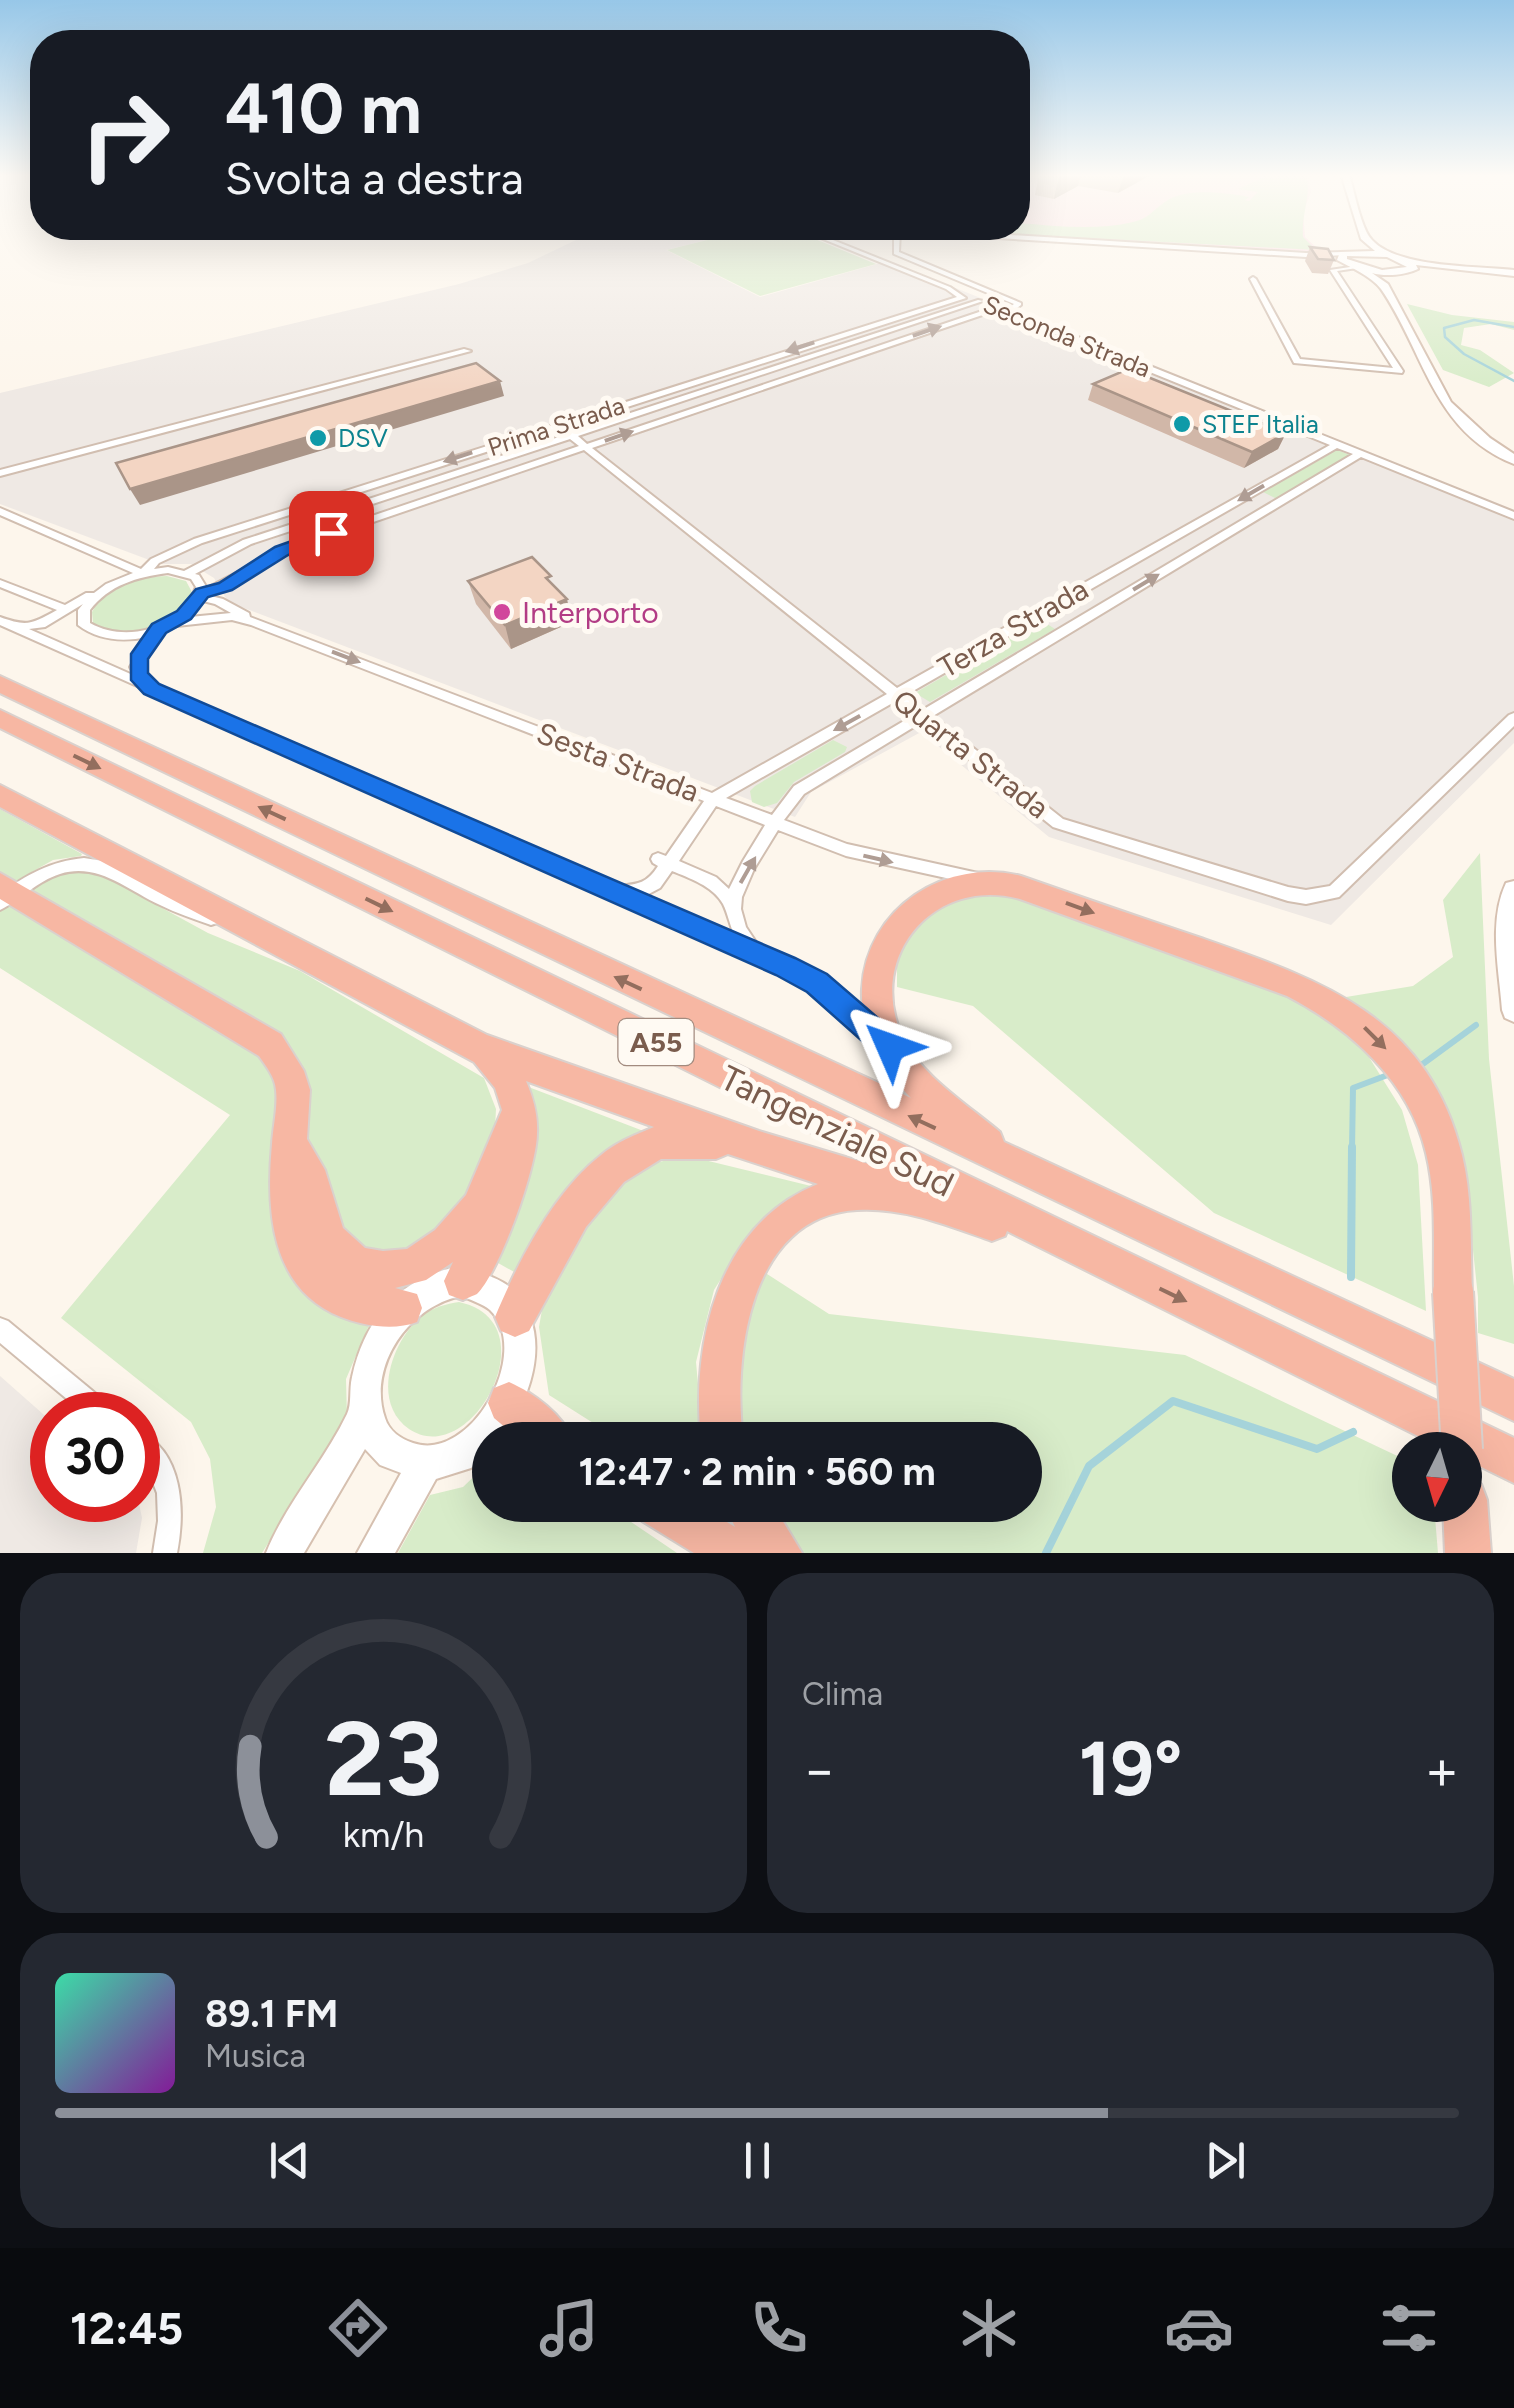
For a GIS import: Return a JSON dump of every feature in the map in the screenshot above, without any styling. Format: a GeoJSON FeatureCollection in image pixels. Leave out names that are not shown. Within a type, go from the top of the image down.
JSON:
{"type":"FeatureCollection","features":[{"type":"Feature","properties":{"kind":"highway","name":"Tangenziale Sud"},"geometry":{"type":"LineString","coordinates":[[0,684],[1514,1400]]}},
{"type":"Feature","properties":{"kind":"highway","name":"Tangenziale Sud"},"geometry":{"type":"LineString","coordinates":[[0,718],[1514,1462]]}},
{"type":"Feature","properties":{"kind":"highway"},"geometry":{"type":"LineString","coordinates":[[0,795],[479,1048],[760,1148],[930,1201],[1110,1264]]}},
{"type":"Feature","properties":{"kind":"highway"},"geometry":{"type":"LineString","coordinates":[[1010,1164],[928,1090],[890,1047],[877,984],[885,944],[920,907],[964,886],[987,880],[1021,888],[1296,985],[1337,1006],[1366,1028],[1409,1076],[1436,1128],[1447,1176],[1461,1432]]}},
{"type":"Feature","properties":{"kind":"highway"},"geometry":{"type":"LineString","coordinates":[[4,893],[270,1045],[288,1072],[293,1090],[287,1216],[298,1259],[336,1295],[403,1308]]}},
{"type":"Feature","properties":{"kind":"highway"},"geometry":{"type":"LineString","coordinates":[[463,1281],[488,1237],[514,1170],[520,1139],[518,1112],[507,1077],[479,1048]]}},
{"type":"Feature","properties":{"kind":"highway"},"geometry":{"type":"LineString","coordinates":[[292,1146],[307,1170],[328,1240],[356,1265],[383,1270],[413,1267],[448,1243],[479,1208],[518,1112]]}},
{"type":"Feature","properties":{"kind":"highway"},"geometry":{"type":"LineString","coordinates":[[514,1318],[573,1215],[600,1178],[620,1162],[663,1142],[720,1142],[760,1148]]}},
{"type":"Feature","properties":{"kind":"highway"},"geometry":{"type":"LineString","coordinates":[[721,1422],[724,1329],[733,1299],[760,1249],[793,1217],[831,1196],[854,1192],[930,1201]]}},
{"type":"Feature","properties":{"kind":"highway"},"geometry":{"type":"LineString","coordinates":[[508,1403],[531,1422]]}},
{"type":"Feature","properties":{"kind":"highway"},"geometry":{"type":"LineString","coordinates":[[686,1522],[736,1553]]}},
{"type":"Feature","properties":{"kind":"highway"},"geometry":{"type":"LineString","coordinates":[[758,1522],[779,1553]]}},
{"type":"Feature","properties":{"kind":"street","name":"Seconda Strada"},"geometry":{"type":"LineString","coordinates":[[845,246],[948,288],[960,298],[980,301],[1514,516]]}},
{"type":"Feature","properties":{"kind":"street"},"geometry":{"type":"LineString","coordinates":[[896,246],[896,252],[1019,304],[1002,310]]}},
{"type":"Feature","properties":{"kind":"street"},"geometry":{"type":"LineString","coordinates":[[1167,246],[1306,255],[1350,263],[1387,279],[1437,393],[1470,428],[1514,460]]}},
{"type":"Feature","properties":{"kind":"street"},"geometry":{"type":"LineString","coordinates":[[1253,279],[1298,361],[1399,371],[1333,270],[1350,263],[1363,246]]}},
{"type":"Feature","properties":{"kind":"street"},"geometry":{"type":"LineString","coordinates":[[1376,246],[1409,262],[1514,274]]}},
{"type":"Feature","properties":{"kind":"street"},"geometry":{"type":"LineString","coordinates":[[1358,251],[1388,254]]}},
{"type":"Feature","properties":{"kind":"street"},"geometry":{"type":"LineString","coordinates":[[1387,279],[1412,269],[1409,262]]}},
{"type":"Feature","properties":{"kind":"street","name":"Prima Strada"},"geometry":{"type":"LineString","coordinates":[[136,574],[154,561],[198,541],[960,298]]}},
{"type":"Feature","properties":{"kind":"street","name":"Prima Strada"},"geometry":{"type":"LineString","coordinates":[[188,573],[247,542],[980,301]]}},
{"type":"Feature","properties":{"kind":"street","name":"Prima Strada"},"geometry":{"type":"LineString","coordinates":[[165,626],[201,595],[226,586],[267,558],[300,544],[1002,310]]}},
{"type":"Feature","properties":{"kind":"street"},"geometry":{"type":"LineString","coordinates":[[0,474],[467,351]]}},
{"type":"Feature","properties":{"kind":"street","name":"Quarta Strada"},"geometry":{"type":"LineString","coordinates":[[558,425],[1058,822],[1256,886],[1306,897],[1334,892],[1514,718]]}},
{"type":"Feature","properties":{"kind":"street","name":"Terza Strada"},"geometry":{"type":"LineString","coordinates":[[613,893],[645,890],[713,798],[1336,444]]}},
{"type":"Feature","properties":{"kind":"street","name":"Terza Strada"},"geometry":{"type":"LineString","coordinates":[[732,907],[739,886],[776,822],[810,781],[1360,454]]}},
{"type":"Feature","properties":{"kind":"street"},"geometry":{"type":"LineString","coordinates":[[0,511],[136,574]]}},
{"type":"Feature","properties":{"kind":"street"},"geometry":{"type":"LineString","coordinates":[[7,625],[40,624],[136,574],[188,573],[200,581],[201,595]]}},
{"type":"Feature","properties":{"kind":"street"},"geometry":{"type":"LineString","coordinates":[[0,583],[83,616],[93,598],[136,574]]}},
{"type":"Feature","properties":{"kind":"street","name":"Sesta Strada"},"geometry":{"type":"LineString","coordinates":[[201,595],[255,622]]}},
{"type":"Feature","properties":{"kind":"street","name":"Sesta Strada"},"geometry":{"type":"LineString","coordinates":[[83,616],[84,625],[105,636],[140,634],[165,626],[232,616],[255,622],[874,859],[987,880]]}},
{"type":"Feature","properties":{"kind":"street"},"geometry":{"type":"LineString","coordinates":[[7,625],[817,983],[890,1047]]}},
{"type":"Feature","properties":{"kind":"street"},"geometry":{"type":"LineString","coordinates":[[151,689],[136,666],[165,626]]}},
{"type":"Feature","properties":{"kind":"street"},"geometry":{"type":"LineString","coordinates":[[663,862],[714,884],[727,894],[742,936],[758,956]]}},
{"type":"Feature","properties":{"kind":"street"},"geometry":{"type":"LineString","coordinates":[[4,893],[51,869],[98,866],[166,901],[276,943]]}},
{"type":"Feature","properties":{"kind":"street"},"geometry":{"type":"LineString","coordinates":[[1514,890],[1508,922],[1514,1010]]}},
{"type":"Feature","properties":{"kind":"street"},"geometry":{"type":"LineString","coordinates":[[463,1281],[484,1286],[502,1298],[514,1318],[521,1343],[519,1373],[493,1428],[472,1448],[449,1461],[425,1465],[405,1461],[387,1451],[367,1413],[366,1385],[372,1357],[385,1330],[403,1308],[422,1293],[463,1281]]}},
{"type":"Feature","properties":{"kind":"street"},"geometry":{"type":"LineString","coordinates":[[0,1328],[77,1392]]}},
{"type":"Feature","properties":{"kind":"street"},"geometry":{"type":"LineString","coordinates":[[284,1553],[367,1413]]}},
{"type":"Feature","properties":{"kind":"street"},"geometry":{"type":"LineString","coordinates":[[375,1553],[425,1465]]}},
{"type":"Feature","properties":{"kind":"street"},"geometry":{"type":"LineString","coordinates":[[160,1467],[172,1502],[168,1541]]}},
{"type":"Feature","properties":{"kind":"shaded area"},"geometry":{"type":"Polygon","coordinates":[[[562,246],[680,246],[666,250],[760,297],[888,261],[1514,512],[1514,743],[1331,925],[1049,837],[921,732],[811,792],[795,817],[228,602],[214,578],[191,564],[160,564],[0,504],[0,393],[459,284],[528,263],[562,246]]]}},
{"type":"Feature","properties":{"kind":"shaded area"},"geometry":{"type":"Polygon","coordinates":[[[1198,246],[1318,249],[1308,253],[1198,246]]]}},
{"type":"Feature","properties":{"kind":"shaded area"},"geometry":{"type":"Polygon","coordinates":[[[0,1376],[30,1403],[30,1522],[141,1522],[136,1553],[0,1553],[0,1376]]]}},
{"type":"Feature","properties":{"kind":"green space"},"geometry":{"type":"Polygon","coordinates":[[[681,246],[833,246],[876,264],[760,296],[667,250],[681,246]]]}},
{"type":"Feature","properties":{"kind":"green space"},"geometry":{"type":"Polygon","coordinates":[[[1249,246],[1312,246],[1316,250],[1249,246]]]}},
{"type":"Feature","properties":{"kind":"green space"},"geometry":{"type":"Polygon","coordinates":[[[1407,304],[1452,315],[1514,322],[1514,330],[1491,324],[1464,328],[1461,345],[1480,350],[1514,373],[1489,387],[1443,370],[1407,304]]]}},
{"type":"Feature","properties":{"kind":"green space"},"geometry":{"type":"Polygon","coordinates":[[[1337,450],[1350,455],[1277,499],[1263,492],[1337,450]]]}},
{"type":"Feature","properties":{"kind":"green space"},"geometry":{"type":"Polygon","coordinates":[[[167,576],[186,581],[193,594],[176,615],[134,631],[119,632],[93,623],[92,612],[115,589],[145,578],[167,576]]]}},
{"type":"Feature","properties":{"kind":"green space"},"geometry":{"type":"Polygon","coordinates":[[[1041,620],[1055,629],[930,702],[915,693],[1041,620]]]}},
{"type":"Feature","properties":{"kind":"green space"},"geometry":{"type":"Polygon","coordinates":[[[833,740],[847,747],[845,752],[794,782],[777,803],[764,807],[752,802],[750,791],[755,786],[833,740]]]}},
{"type":"Feature","properties":{"kind":"green space"},"geometry":{"type":"Polygon","coordinates":[[[0,809],[81,856],[53,860],[16,881],[0,872],[0,809]]]}},
{"type":"Feature","properties":{"kind":"green space"},"geometry":{"type":"Polygon","coordinates":[[[1480,853],[1489,1059],[1514,1286],[1514,1344],[1478,1333],[1466,1184],[1398,1047],[1346,997],[1413,986],[1453,957],[1443,900],[1480,853]]]}},
{"type":"Feature","properties":{"kind":"green space"},"geometry":{"type":"Polygon","coordinates":[[[71,869],[98,873],[208,933],[300,971],[484,1078],[496,1109],[495,1128],[466,1207],[407,1254],[385,1254],[366,1248],[346,1231],[305,1139],[301,1063],[273,1031],[29,888],[71,869]]]}},
{"type":"Feature","properties":{"kind":"green space"},"geometry":{"type":"Polygon","coordinates":[[[972,894],[1018,897],[1265,986],[1330,1019],[1367,1054],[1402,1110],[1418,1165],[1426,1311],[1214,1213],[973,1006],[897,987],[897,941],[932,908],[972,894]]]}},
{"type":"Feature","properties":{"kind":"green space"},"geometry":{"type":"Polygon","coordinates":[[[11,904],[259,1055],[269,1066],[370,1323],[346,1379],[347,1418],[262,1553],[203,1553],[216,1507],[210,1459],[191,1422],[160,1397],[160,1392],[154,1392],[61,1318],[230,1115],[0,968],[0,912],[11,904]]]}},
{"type":"Feature","properties":{"kind":"green space"},"geometry":{"type":"Polygon","coordinates":[[[526,1086],[646,1132],[516,1273],[491,1259],[526,1086]]]}},
{"type":"Feature","properties":{"kind":"green space"},"geometry":{"type":"Polygon","coordinates":[[[688,1156],[815,1187],[750,1233],[714,1290],[696,1362],[701,1422],[592,1422],[549,1395],[539,1327],[549,1269],[629,1168],[688,1156]]]}},
{"type":"Feature","properties":{"kind":"green space"},"geometry":{"type":"Polygon","coordinates":[[[764,1272],[829,1314],[1185,1355],[1392,1453],[1392,1522],[1435,1522],[1438,1553],[794,1553],[779,1522],[1042,1522],[1042,1422],[742,1422],[737,1336],[764,1272]]]}},
{"type":"Feature","properties":{"kind":"green space"},"geometry":{"type":"Polygon","coordinates":[[[459,1302],[486,1315],[499,1336],[500,1362],[492,1389],[477,1413],[456,1430],[433,1436],[409,1429],[397,1417],[390,1403],[390,1371],[402,1339],[423,1315],[459,1302]]]}},
{"type":"Feature","properties":{"kind":"green space"},"geometry":{"type":"Polygon","coordinates":[[[472,1478],[472,1522],[631,1522],[677,1553],[398,1553],[430,1495],[463,1487],[472,1478]]]}},
{"type":"Feature","properties":{"kind":"building"},"geometry":{"type":"Polygon","coordinates":[[[1310,247],[1328,249],[1334,260],[1318,259],[1310,247]]]}},
{"type":"Feature","properties":{"kind":"building"},"geometry":{"type":"Polygon","coordinates":[[[476,363],[500,381],[130,489],[116,463],[476,363]]]}},
{"type":"Feature","properties":{"kind":"building"},"geometry":{"type":"Polygon","coordinates":[[[1128,369],[1286,433],[1252,452],[1093,384],[1128,369]]]}},
{"type":"Feature","properties":{"kind":"building"},"geometry":{"type":"Polygon","coordinates":[[[532,557],[567,599],[505,625],[468,581],[532,557]]]}},
{"type":"Feature","properties":{"kind":"waterway"},"geometry":{"type":"LineString","coordinates":[[1514,327],[1474,320],[1444,328],[1445,337],[1464,354],[1514,381]]}},
{"type":"Feature","properties":{"kind":"waterway"},"geometry":{"type":"LineString","coordinates":[[1420,1066],[1476,1025]]}},
{"type":"Feature","properties":{"kind":"waterway"},"geometry":{"type":"LineString","coordinates":[[1352,1150],[1353,1088],[1393,1073]]}},
{"type":"Feature","properties":{"kind":"waterway"},"geometry":{"type":"LineString","coordinates":[[1351,1277],[1352,1147]]}},
{"type":"Feature","properties":{"kind":"waterway"},"geometry":{"type":"LineString","coordinates":[[1046,1553],[1089,1466],[1173,1401],[1317,1449],[1353,1432]]}},
{"type":"Feature","properties":{"kind":"place","name":"STEF Italia"},"geometry":{"type":"Point","coordinates":[1182,424]}},
{"type":"Feature","properties":{"kind":"place","name":"DSV"},"geometry":{"type":"Point","coordinates":[318,438]}},
{"type":"Feature","properties":{"kind":"place","name":"Interporto"},"geometry":{"type":"Point","coordinates":[502,612]}},
{"type":"Feature","properties":{"kind":"route"},"geometry":{"type":"LineString","coordinates":[[331,533],[282,551],[226,586],[202,593],[184,615],[159,628],[138,658],[138,675],[151,689],[786,966],[817,983],[890,1047]]}}]}
